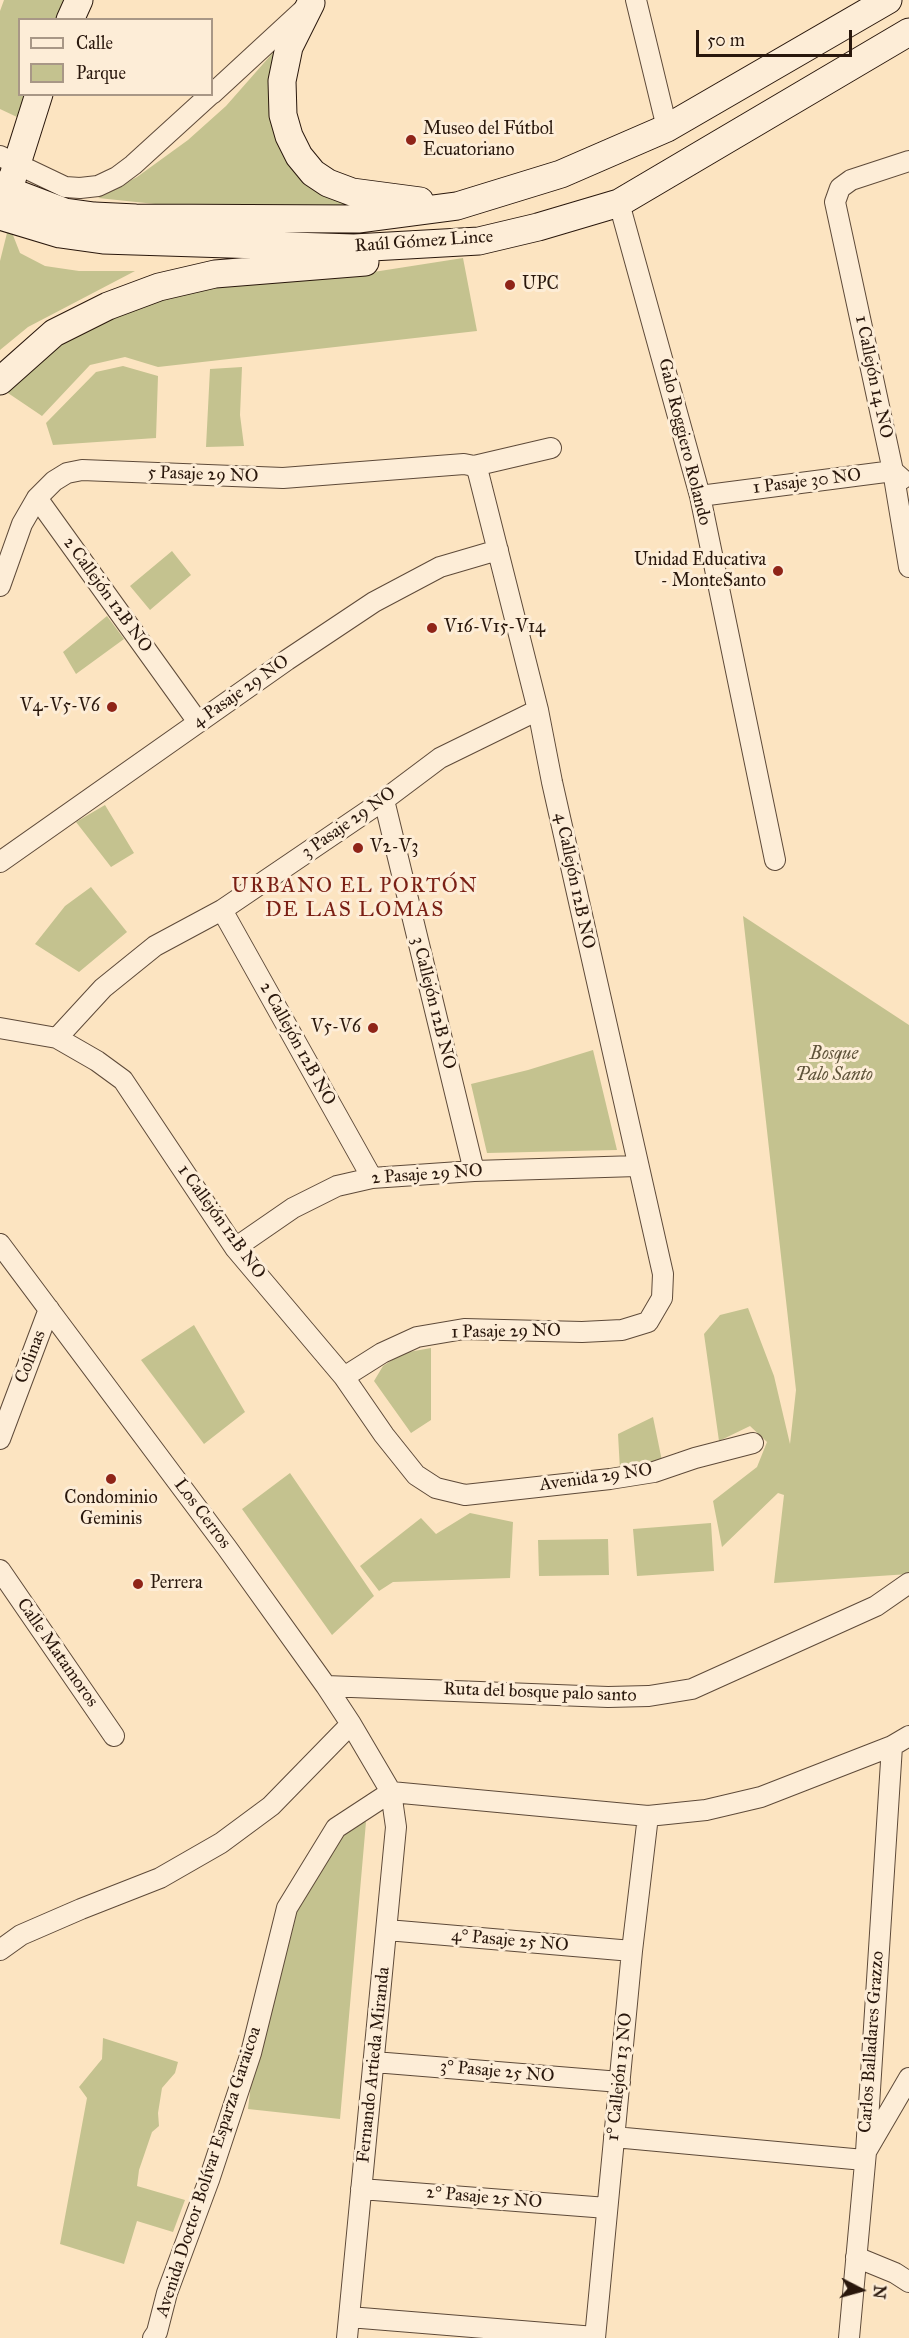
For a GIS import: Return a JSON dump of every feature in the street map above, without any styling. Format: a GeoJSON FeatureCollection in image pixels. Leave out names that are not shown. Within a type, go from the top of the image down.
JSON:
{"type":"FeatureCollection","features":[{"type":"Feature","properties":{"kind":"main road"},"geometry":{"type":"LineString","coordinates":[[71,18],[79,0]]}},
{"type":"Feature","properties":{"kind":"main road","name":"Raúl Gómez Lince"},"geometry":{"type":"LineString","coordinates":[[2,188],[65,212],[136,218],[358,219],[457,206],[561,174],[667,128],[888,0]]}},
{"type":"Feature","properties":{"kind":"main road"},"geometry":{"type":"LineString","coordinates":[[309,2],[289,47],[282,81],[283,115],[289,136],[299,156],[313,173],[328,183],[352,192],[457,206]]}},
{"type":"Feature","properties":{"kind":"main road","name":"Raúl Gómez Lince"},"geometry":{"type":"LineString","coordinates":[[0,218],[60,234],[103,240],[354,248],[479,241],[538,227],[619,203],[909,32]]}},
{"type":"Feature","properties":{"kind":"main road"},"geometry":{"type":"LineString","coordinates":[[0,218],[2,188],[8,160],[38,96]]}},
{"type":"Feature","properties":{"kind":"main road"},"geometry":{"type":"LineString","coordinates":[[0,381],[54,333],[108,306],[159,287],[214,274],[353,264],[422,254],[479,241]]}},
{"type":"Feature","properties":{"kind":"street"},"geometry":{"type":"LineString","coordinates":[[636,0],[667,128]]}},
{"type":"Feature","properties":{"kind":"street"},"geometry":{"type":"LineString","coordinates":[[213,92],[309,2]]}},
{"type":"Feature","properties":{"kind":"street"},"geometry":{"type":"LineString","coordinates":[[8,160],[65,187],[89,188],[106,183],[141,159],[209,96]]}},
{"type":"Feature","properties":{"kind":"street","name":"1 Callejón 14 NO"},"geometry":{"type":"LineString","coordinates":[[909,161],[851,180],[840,188],[835,202],[893,471],[909,567]]}},
{"type":"Feature","properties":{"kind":"street","name":"Galo Roggiero Rolando"},"geometry":{"type":"LineString","coordinates":[[619,203],[700,496],[775,860]]}},
{"type":"Feature","properties":{"kind":"street","name":"5 Pasaje 29 NO"},"geometry":{"type":"LineString","coordinates":[[0,586],[22,524],[37,498],[54,481],[67,473],[82,470],[283,478],[464,464],[474,466],[551,448]]}},
{"type":"Feature","properties":{"kind":"street","name":"4 Callejón 12B NO"},"geometry":{"type":"LineString","coordinates":[[474,466],[478,472],[538,710],[637,1166],[663,1274],[662,1298]]}},
{"type":"Feature","properties":{"kind":"street"},"geometry":{"type":"LineString","coordinates":[[893,471],[909,485]]}},
{"type":"Feature","properties":{"kind":"street","name":"1 Pasaje 30 NO"},"geometry":{"type":"LineString","coordinates":[[700,496],[893,471]]}},
{"type":"Feature","properties":{"kind":"street","name":"2 Callejón 12B NO"},"geometry":{"type":"LineString","coordinates":[[37,498],[198,722]]}},
{"type":"Feature","properties":{"kind":"street","name":"4 Pasaje 29 NO"},"geometry":{"type":"LineString","coordinates":[[0,862],[198,722],[374,602],[440,567],[498,550]]}},
{"type":"Feature","properties":{"kind":"street","name":"3 Pasaje 29 NO"},"geometry":{"type":"LineString","coordinates":[[57,1038],[103,988],[155,946],[222,910],[384,800],[440,758],[538,710]]}},
{"type":"Feature","properties":{"kind":"street","name":"3 Callejón 12B NO"},"geometry":{"type":"LineString","coordinates":[[384,800],[474,1171]]}},
{"type":"Feature","properties":{"kind":"street","name":"2 Callejón 12B NO"},"geometry":{"type":"LineString","coordinates":[[222,910],[372,1178]]}},
{"type":"Feature","properties":{"kind":"street","name":"1 Callejón 12B NO"},"geometry":{"type":"LineString","coordinates":[[0,1028],[57,1038],[98,1060],[123,1080],[235,1248],[344,1377],[384,1435],[416,1475],[436,1488]]}},
{"type":"Feature","properties":{"kind":"street","name":"2 Pasaje 29 NO"},"geometry":{"type":"LineString","coordinates":[[235,1248],[293,1208],[337,1186],[372,1178],[474,1171],[637,1166]]}},
{"type":"Feature","properties":{"kind":"street","name":"Los Cerros"},"geometry":{"type":"LineString","coordinates":[[0,1244],[227,1548],[326,1686],[391,1792]]}},
{"type":"Feature","properties":{"kind":"street","name":"1 Pasaje 29 NO"},"geometry":{"type":"LineString","coordinates":[[344,1377],[382,1353],[417,1337],[464,1329],[582,1332],[622,1330],[648,1322],[662,1298]]}},
{"type":"Feature","properties":{"kind":"street","name":"Colinas"},"geometry":{"type":"LineString","coordinates":[[0,1439],[49,1309]]}},
{"type":"Feature","properties":{"kind":"street","name":"Avenida 29 NO"},"geometry":{"type":"LineString","coordinates":[[436,1488],[465,1495],[610,1479],[654,1472],[695,1458],[753,1443]]}},
{"type":"Feature","properties":{"kind":"street","name":"Calle Matamoros"},"geometry":{"type":"LineString","coordinates":[[0,1570],[114,1736]]}},
{"type":"Feature","properties":{"kind":"street","name":"Ruta del bosque palo santo"},"geometry":{"type":"LineString","coordinates":[[326,1686],[608,1697],[649,1696],[692,1689],[876,1606],[909,1583]]}},
{"type":"Feature","properties":{"kind":"street"},"geometry":{"type":"LineString","coordinates":[[0,1950],[21,1935],[160,1878],[221,1843],[271,1806],[351,1724]]}},
{"type":"Feature","properties":{"kind":"street"},"geometry":{"type":"LineString","coordinates":[[391,1792],[648,1816],[706,1810],[761,1797],[892,1746],[909,1736]]}},
{"type":"Feature","properties":{"kind":"street","name":"Carlos Balladares Grazzo"},"geometry":{"type":"LineString","coordinates":[[849,2338],[865,2156],[892,1746]]}},
{"type":"Feature","properties":{"kind":"street","name":"Fernando Artieda Miranda"},"geometry":{"type":"LineString","coordinates":[[347,2338],[396,1827],[391,1792]]}},
{"type":"Feature","properties":{"kind":"street","name":"Avenida Doctor Bolívar Esparza Garaicoa"},"geometry":{"type":"LineString","coordinates":[[153,2338],[157,2332],[167,2293],[209,2180],[252,2053],[287,1908],[336,1828],[391,1792]]}},
{"type":"Feature","properties":{"kind":"street","name":"1° Callejón 13 NO"},"geometry":{"type":"LineString","coordinates":[[595,2338],[632,1951],[648,1816]]}},
{"type":"Feature","properties":{"kind":"street","name":"4° Pasaje 25 NO"},"geometry":{"type":"LineString","coordinates":[[387,1930],[632,1951]]}},
{"type":"Feature","properties":{"kind":"street","name":"3° Pasaje 25 NO"},"geometry":{"type":"LineString","coordinates":[[374,2061],[620,2082]]}},
{"type":"Feature","properties":{"kind":"street"},"geometry":{"type":"LineString","coordinates":[[614,2138],[865,2156],[909,2078]]}},
{"type":"Feature","properties":{"kind":"street","name":"2° Pasaje 25 NO"},"geometry":{"type":"LineString","coordinates":[[361,2188],[607,2208]]}},
{"type":"Feature","properties":{"kind":"street"},"geometry":{"type":"LineString","coordinates":[[856,2257],[895,2273],[909,2282]]}},
{"type":"Feature","properties":{"kind":"street"},"geometry":{"type":"LineString","coordinates":[[349,2317],[595,2338]]}},
{"type":"Feature","properties":{"kind":"green space"},"geometry":{"type":"Polygon","coordinates":[[[4,0],[69,0],[62,18],[18,18],[18,96],[33,96],[17,117],[0,109],[0,11],[4,0]]]}},
{"type":"Feature","properties":{"kind":"green space"},"geometry":{"type":"Polygon","coordinates":[[[285,39],[279,137],[386,208],[335,205],[155,204],[98,198],[137,177],[188,140],[226,106],[285,39]]]}},
{"type":"Feature","properties":{"kind":"green space"},"geometry":{"type":"Polygon","coordinates":[[[9,225],[20,253],[45,266],[79,271],[135,271],[28,327],[0,350],[0,261],[9,225]]]}},
{"type":"Feature","properties":{"kind":"green space"},"geometry":{"type":"Polygon","coordinates":[[[463,258],[477,331],[158,367],[125,357],[90,365],[42,416],[5,391],[55,344],[120,310],[237,281],[367,273],[463,258]]]}},
{"type":"Feature","properties":{"kind":"green space"},"geometry":{"type":"Polygon","coordinates":[[[123,366],[158,376],[156,438],[53,445],[46,423],[96,372],[123,366]]]}},
{"type":"Feature","properties":{"kind":"green space"},"geometry":{"type":"Polygon","coordinates":[[[242,367],[240,415],[244,446],[206,447],[210,369],[242,367]]]}},
{"type":"Feature","properties":{"kind":"green space"},"geometry":{"type":"Polygon","coordinates":[[[172,551],[191,575],[150,610],[130,586],[172,551]]]}},
{"type":"Feature","properties":{"kind":"green space"},"geometry":{"type":"Polygon","coordinates":[[[107,616],[124,639],[76,674],[63,652],[107,616]]]}},
{"type":"Feature","properties":{"kind":"green space"},"geometry":{"type":"Polygon","coordinates":[[[105,805],[134,853],[111,867],[76,822],[105,805]]]}},
{"type":"Feature","properties":{"kind":"green space"},"geometry":{"type":"Polygon","coordinates":[[[91,887],[127,932],[79,972],[35,944],[65,906],[91,887]]]}},
{"type":"Feature","properties":{"kind":"green space","name":"Bosque Palo Santo"},"geometry":{"type":"Polygon","coordinates":[[[743,916],[909,1025],[909,1574],[774,1583],[784,1495],[778,1493],[722,1547],[713,1501],[757,1467],[767,1442],[750,1426],[719,1441],[704,1334],[720,1315],[748,1308],[774,1376],[790,1444],[796,1390],[743,916]]]}},
{"type":"Feature","properties":{"kind":"green space"},"geometry":{"type":"Polygon","coordinates":[[[593,1050],[617,1150],[487,1153],[471,1084],[528,1070],[593,1050]]]}},
{"type":"Feature","properties":{"kind":"green space"},"geometry":{"type":"Polygon","coordinates":[[[194,1325],[245,1412],[204,1444],[141,1360],[194,1325]]]}},
{"type":"Feature","properties":{"kind":"green space"},"geometry":{"type":"Polygon","coordinates":[[[431,1348],[431,1420],[411,1433],[374,1381],[383,1366],[403,1353],[431,1348]]]}},
{"type":"Feature","properties":{"kind":"green space"},"geometry":{"type":"Polygon","coordinates":[[[653,1417],[662,1461],[620,1470],[618,1434],[653,1417]]]}},
{"type":"Feature","properties":{"kind":"green space"},"geometry":{"type":"Polygon","coordinates":[[[290,1473],[374,1596],[332,1635],[242,1509],[290,1473]]]}},
{"type":"Feature","properties":{"kind":"green space"},"geometry":{"type":"Polygon","coordinates":[[[470,1513],[513,1522],[510,1578],[393,1582],[379,1591],[360,1566],[421,1518],[436,1534],[470,1513]]]}},
{"type":"Feature","properties":{"kind":"green space"},"geometry":{"type":"Polygon","coordinates":[[[711,1523],[714,1571],[637,1576],[633,1529],[711,1523]]]}},
{"type":"Feature","properties":{"kind":"green space"},"geometry":{"type":"Polygon","coordinates":[[[608,1539],[609,1575],[539,1576],[538,1540],[608,1539]]]}},
{"type":"Feature","properties":{"kind":"green space"},"geometry":{"type":"Polygon","coordinates":[[[354,1822],[366,1822],[340,2119],[248,2109],[254,2058],[292,1910],[342,1830],[354,1822]]]}},
{"type":"Feature","properties":{"kind":"green space"},"geometry":{"type":"Polygon","coordinates":[[[103,2038],[178,2062],[175,2073],[162,2088],[158,2113],[159,2126],[152,2132],[139,2170],[137,2186],[185,2200],[173,2232],[137,2221],[124,2264],[60,2244],[87,2098],[79,2087],[102,2059],[103,2038]]]}},
{"type":"Feature","properties":{"kind":"place","name":"Museo del Fútbol Ecuatoriano"},"geometry":{"type":"Point","coordinates":[411,140]}},
{"type":"Feature","properties":{"kind":"place","name":"UPC"},"geometry":{"type":"Point","coordinates":[510,285]}},
{"type":"Feature","properties":{"kind":"place","name":"Unidad Educativa - MonteSanto"},"geometry":{"type":"Point","coordinates":[778,571]}},
{"type":"Feature","properties":{"kind":"place","name":"V16-V15-V14"},"geometry":{"type":"Point","coordinates":[432,628]}},
{"type":"Feature","properties":{"kind":"place","name":"V4-V5-V6"},"geometry":{"type":"Point","coordinates":[112,707]}},
{"type":"Feature","properties":{"kind":"place","name":"V2-V3"},"geometry":{"type":"Point","coordinates":[358,848]}},
{"type":"Feature","properties":{"kind":"place","name":"V5-V6"},"geometry":{"type":"Point","coordinates":[373,1028]}},
{"type":"Feature","properties":{"kind":"place","name":"Condominio Geminis"},"geometry":{"type":"Point","coordinates":[111,1479]}},
{"type":"Feature","properties":{"kind":"place","name":"Perrera"},"geometry":{"type":"Point","coordinates":[138,1584]}},
{"type":"Feature","properties":{"kind":"district","name":"URBANO EL PORTÓN DE LAS LOMAS"},"geometry":{"type":"Point","coordinates":[355,899]}}]}
